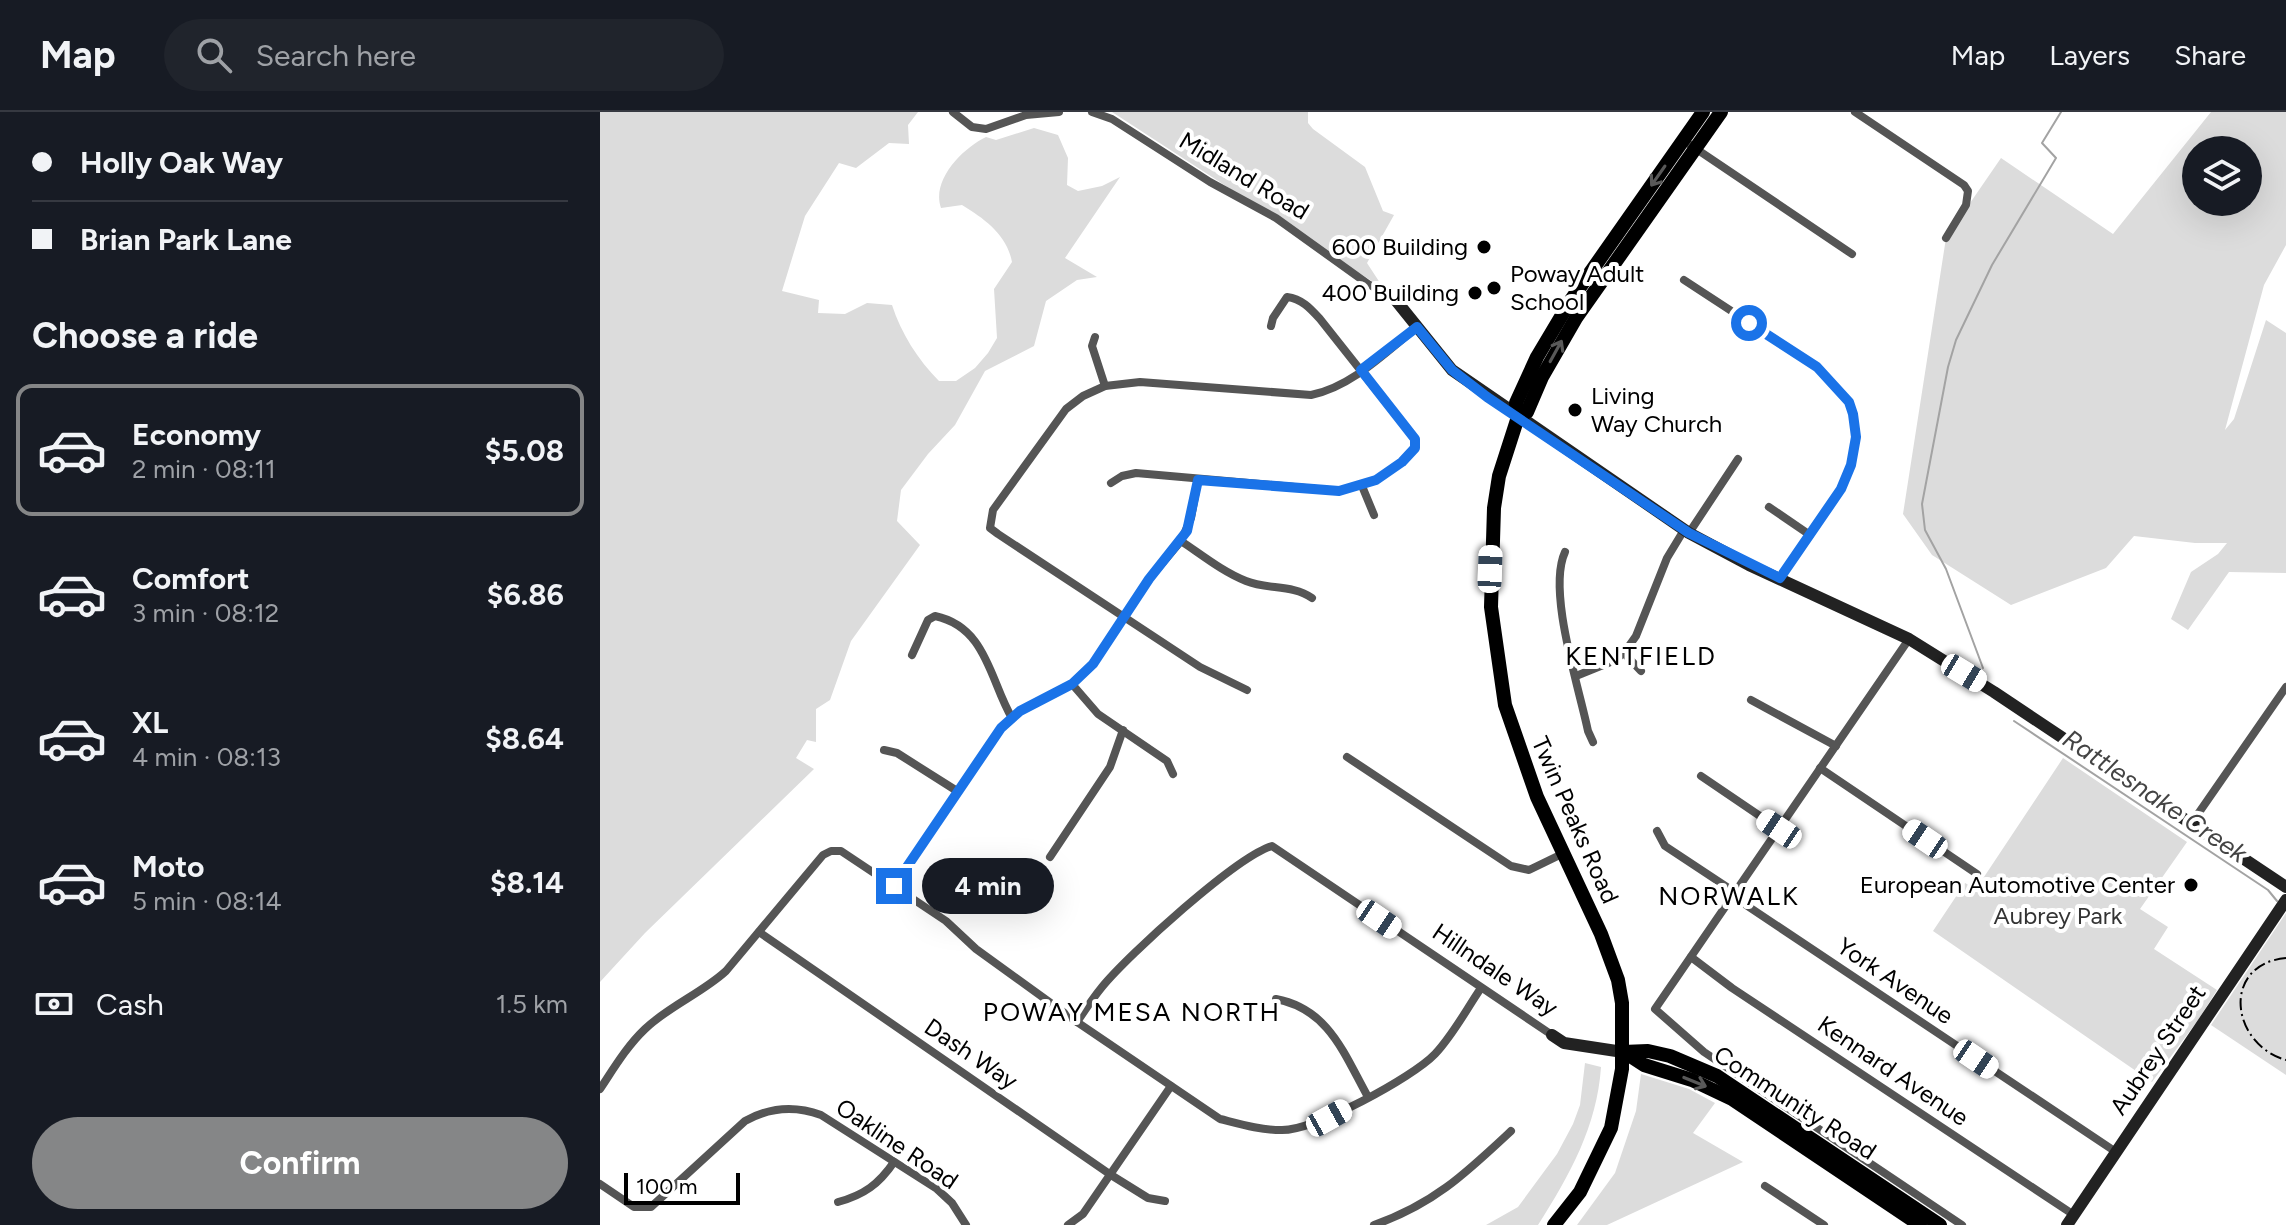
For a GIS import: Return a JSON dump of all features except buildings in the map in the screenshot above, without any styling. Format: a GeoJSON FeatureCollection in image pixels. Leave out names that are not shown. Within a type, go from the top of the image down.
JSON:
{"type":"FeatureCollection","features":[{"type":"Feature","properties":{"kind":"main road","name":"Twin Peaks Road"},"geometry":{"type":"LineString","coordinates":[[1689,144],[1703,112]]}},
{"type":"Feature","properties":{"kind":"main road","name":"Twin Peaks Road"},"geometry":{"type":"LineString","coordinates":[[1554,1225],[1580,1192],[1611,1128],[1623,1052],[1622,1003],[1618,980],[1601,934],[1523,763],[1505,705],[1493,634],[1490,569],[1494,508],[1499,476],[1518,417],[1516,402],[1553,328],[1689,144],[1721,112]]}},
{"type":"Feature","properties":{"kind":"main road","name":"Midland Road"},"geometry":{"type":"LineString","coordinates":[[1394,298],[1452,370],[1686,532],[1909,639],[1994,692],[2286,887]]}},
{"type":"Feature","properties":{"kind":"main road","name":"Aubrey Street"},"geometry":{"type":"LineString","coordinates":[[2071,1220],[2286,900]]}},
{"type":"Feature","properties":{"kind":"main road","name":"Hillndale Way"},"geometry":{"type":"LineString","coordinates":[[1552,1035],[1564,1043],[1623,1052]]}},
{"type":"Feature","properties":{"kind":"main road","name":"Community Road"},"geometry":{"type":"LineString","coordinates":[[1623,1052],[1648,1051],[1670,1056],[1717,1076],[1940,1225]]}},
{"type":"Feature","properties":{"kind":"main road","name":"Community Road"},"geometry":{"type":"LineString","coordinates":[[1623,1052],[1644,1065],[1692,1080],[1732,1099],[1920,1225]]}},
{"type":"Feature","properties":{"kind":"street"},"geometry":{"type":"LineString","coordinates":[[953,112],[972,127],[986,129],[1026,115],[1059,112]]}},
{"type":"Feature","properties":{"kind":"street","name":"Midland Road"},"geometry":{"type":"LineString","coordinates":[[1092,112],[1112,119],[1210,182],[1276,218],[1368,284],[1394,298]]}},
{"type":"Feature","properties":{"kind":"street"},"geometry":{"type":"LineString","coordinates":[[1855,112],[1964,185],[1968,200],[1946,238]]}},
{"type":"Feature","properties":{"kind":"street"},"geometry":{"type":"LineString","coordinates":[[1689,144],[1852,254]]}},
{"type":"Feature","properties":{"kind":"street"},"geometry":{"type":"LineString","coordinates":[[1684,280],[1817,367],[1849,402],[1853,414],[1856,437],[1851,465],[1841,489],[1780,578]]}},
{"type":"Feature","properties":{"kind":"street"},"geometry":{"type":"LineString","coordinates":[[1111,483],[1122,476],[1136,473],[1339,491],[1362,486],[1402,462],[1412,452],[1415,439],[1305,303],[1287,297],[1271,326]]}},
{"type":"Feature","properties":{"kind":"street"},"geometry":{"type":"LineString","coordinates":[[1247,690],[1200,667],[990,528],[993,510],[1056,421],[1083,396],[1105,386],[1140,382],[1311,395],[1330,391],[1417,327]]}},
{"type":"Feature","properties":{"kind":"street"},"geometry":{"type":"LineString","coordinates":[[1095,337],[1092,346],[1105,386]]}},
{"type":"Feature","properties":{"kind":"street"},"geometry":{"type":"LineString","coordinates":[[1576,676],[1600,668],[1624,653],[1644,622],[1667,558],[1738,459]]}},
{"type":"Feature","properties":{"kind":"street"},"geometry":{"type":"LineString","coordinates":[[894,886],[1001,728],[1012,718],[1072,684],[1093,664],[1149,579],[1181,541],[1191,518],[1198,480]]}},
{"type":"Feature","properties":{"kind":"street"},"geometry":{"type":"LineString","coordinates":[[1362,486],[1374,515]]}},
{"type":"Feature","properties":{"kind":"street"},"geometry":{"type":"LineString","coordinates":[[1769,507],[1810,535]]}},
{"type":"Feature","properties":{"kind":"street"},"geometry":{"type":"LineString","coordinates":[[1181,541],[1245,581],[1301,590],[1312,598]]}},
{"type":"Feature","properties":{"kind":"street"},"geometry":{"type":"LineString","coordinates":[[1565,552],[1560,569],[1559,595],[1593,742]]}},
{"type":"Feature","properties":{"kind":"street"},"geometry":{"type":"LineString","coordinates":[[912,655],[928,620],[935,616],[962,630],[982,648],[1001,700],[1012,718]]}},
{"type":"Feature","properties":{"kind":"street"},"geometry":{"type":"LineString","coordinates":[[1909,639],[1655,1009],[1704,1052],[1962,1225]]}},
{"type":"Feature","properties":{"kind":"street"},"geometry":{"type":"LineString","coordinates":[[1624,653],[1641,671]]}},
{"type":"Feature","properties":{"kind":"street"},"geometry":{"type":"LineString","coordinates":[[1072,684],[1098,714],[1167,761],[1173,774]]}},
{"type":"Feature","properties":{"kind":"street"},"geometry":{"type":"LineString","coordinates":[[2191,824],[2286,687]]}},
{"type":"Feature","properties":{"kind":"street"},"geometry":{"type":"LineString","coordinates":[[1751,700],[1836,746]]}},
{"type":"Feature","properties":{"kind":"street"},"geometry":{"type":"LineString","coordinates":[[1050,857],[1110,767],[1123,730]]}},
{"type":"Feature","properties":{"kind":"street"},"geometry":{"type":"LineString","coordinates":[[884,750],[897,753],[957,791]]}},
{"type":"Feature","properties":{"kind":"street"},"geometry":{"type":"LineString","coordinates":[[1347,757],[1433,811],[1511,866],[1529,870],[1564,853]]}},
{"type":"Feature","properties":{"kind":"street"},"geometry":{"type":"LineString","coordinates":[[1820,768],[1977,874]]}},
{"type":"Feature","properties":{"kind":"street"},"geometry":{"type":"LineString","coordinates":[[1701,776],[1779,829]]}},
{"type":"Feature","properties":{"kind":"street","name":"York Avenue"},"geometry":{"type":"LineString","coordinates":[[1657,831],[1665,846],[1727,887],[1734,895],[2116,1152]]}},
{"type":"Feature","properties":{"kind":"street","name":"Hillndale Way"},"geometry":{"type":"LineString","coordinates":[[1077,1022],[1102,986],[1175,917],[1239,865],[1261,849],[1272,846],[1552,1035]]}},
{"type":"Feature","properties":{"kind":"street"},"geometry":{"type":"LineString","coordinates":[[600,1089],[631,1044],[648,1026],[711,985],[823,855],[831,851],[841,851],[946,921],[976,949],[1077,1022],[1220,1119],[1247,1126],[1282,1131],[1305,1127],[1329,1118],[1419,1068],[1433,1057],[1481,988]]}},
{"type":"Feature","properties":{"kind":"street","name":"Dash Way"},"geometry":{"type":"LineString","coordinates":[[759,932],[1111,1175],[1148,1198],[1165,1201]]}},
{"type":"Feature","properties":{"kind":"street","name":"Kennard Avenue"},"geometry":{"type":"LineString","coordinates":[[1691,957],[2071,1220]]}},
{"type":"Feature","properties":{"kind":"street"},"geometry":{"type":"LineString","coordinates":[[1276,999],[1295,1003],[1315,1015],[1332,1031],[1368,1097]]}},
{"type":"Feature","properties":{"kind":"street"},"geometry":{"type":"LineString","coordinates":[[1068,1225],[1083,1214],[1171,1086]]}},
{"type":"Feature","properties":{"kind":"street","name":"Oakline Road"},"geometry":{"type":"LineString","coordinates":[[600,1184],[634,1207],[651,1207],[745,1121],[781,1108],[806,1110],[821,1115],[937,1189],[952,1203],[966,1225]]}},
{"type":"Feature","properties":{"kind":"street"},"geometry":{"type":"LineString","coordinates":[[1374,1225],[1412,1210],[1444,1191],[1511,1131]]}},
{"type":"Feature","properties":{"kind":"street"},"geometry":{"type":"LineString","coordinates":[[838,1202],[872,1188],[894,1162]]}},
{"type":"Feature","properties":{"kind":"street"},"geometry":{"type":"LineString","coordinates":[[1765,1186],[1824,1225]]}},
{"type":"Feature","properties":{"kind":"green space"},"geometry":{"type":"Polygon","coordinates":[[[600,112],[918,112],[908,125],[909,144],[889,143],[856,168],[839,163],[805,216],[782,291],[819,300],[818,313],[845,314],[867,303],[892,305],[911,346],[939,381],[956,381],[975,368],[988,353],[997,338],[994,289],[1012,262],[1000,236],[979,216],[962,205],[941,208],[941,187],[951,166],[986,137],[996,140],[1034,128],[1058,135],[1068,158],[1067,185],[1078,191],[1102,186],[1120,177],[1065,258],[1097,277],[1077,280],[1046,301],[1034,346],[985,371],[955,425],[901,490],[897,521],[920,545],[851,641],[830,700],[816,709],[816,742],[807,740],[796,758],[814,769],[645,933],[600,982],[600,112]]]}},
{"type":"Feature","properties":{"kind":"green space"},"geometry":{"type":"Polygon","coordinates":[[[1112,112],[1308,112],[1308,123],[1313,129],[1365,167],[1383,211],[1394,215],[1367,263],[1384,289],[1112,112]]]}},
{"type":"Feature","properties":{"kind":"green space"},"geometry":{"type":"Polygon","coordinates":[[[2211,112],[2286,112],[2286,245],[2264,285],[2225,430],[2234,419],[2266,320],[2286,333],[2286,573],[2229,572],[2188,630],[2171,619],[2191,572],[2218,554],[2227,543],[2195,543],[2134,536],[2106,568],[2011,605],[1932,555],[1903,514],[1946,238],[2001,158],[2113,234],[2182,148],[2182,216],[2262,216],[2262,136],[2192,136],[2211,112]]]}},
{"type":"Feature","properties":{"kind":"green space","name":"Aubrey Park"},"geometry":{"type":"Polygon","coordinates":[[[2063,758],[2187,842],[2140,909],[2168,927],[2154,949],[2217,990],[2152,1082],[1933,931],[1965,883],[1976,889],[2063,758]]]}},
{"type":"Feature","properties":{"kind":"green space"},"geometry":{"type":"Polygon","coordinates":[[[2286,913],[2286,1075],[2211,1025],[2286,913]]]}},
{"type":"Feature","properties":{"kind":"green space"},"geometry":{"type":"Polygon","coordinates":[[[1585,1063],[1601,1067],[1594,1110],[1571,1169],[1550,1206],[1538,1225],[1486,1225],[1518,1207],[1557,1154],[1580,1105],[1585,1063]]]}},
{"type":"Feature","properties":{"kind":"green space"},"geometry":{"type":"Polygon","coordinates":[[[1641,1074],[1689,1089],[1715,1103],[1693,1133],[1743,1162],[1607,1225],[1577,1225],[1615,1173],[1636,1111],[1641,1074]]]}},
{"type":"Feature","properties":{"kind":"waterway","name":"Rattlesnake Creek"},"geometry":{"type":"LineString","coordinates":[[1983,668],[1946,569],[1925,530],[1922,504],[1956,340],[1992,265],[2056,158],[2042,143],[2061,112]]}},
{"type":"Feature","properties":{"kind":"waterway","name":"Rattlesnake Creek"},"geometry":{"type":"LineString","coordinates":[[2014,721],[2268,890],[2277,901]]}},
{"type":"Feature","properties":{"kind":"railway"},"geometry":{"type":"LineString","coordinates":[[2286,958],[2265,963],[2251,974],[2243,989],[2241,1005],[2244,1022],[2253,1038],[2267,1051],[2286,1060]]}},
{"type":"Feature","properties":{"kind":"place","name":"600 Building"},"geometry":{"type":"Point","coordinates":[1484,247]}},
{"type":"Feature","properties":{"kind":"place","name":"Poway Adult School"},"geometry":{"type":"Point","coordinates":[1494,288]}},
{"type":"Feature","properties":{"kind":"place","name":"400 Building"},"geometry":{"type":"Point","coordinates":[1475,293]}},
{"type":"Feature","properties":{"kind":"place","name":"Living Way Church"},"geometry":{"type":"Point","coordinates":[1575,410]}},
{"type":"Feature","properties":{"kind":"place","name":"European Automotive Center"},"geometry":{"type":"Point","coordinates":[2191,885]}},
{"type":"Feature","properties":{"kind":"district","name":"KENTFIELD"},"geometry":{"type":"Point","coordinates":[1641,656]}},
{"type":"Feature","properties":{"kind":"district","name":"NORWALK"},"geometry":{"type":"Point","coordinates":[1729,896]}},
{"type":"Feature","properties":{"kind":"district","name":"POWAY MESA NORTH"},"geometry":{"type":"Point","coordinates":[1132,1012]}},
{"type":"Feature","properties":{"kind":"route"},"geometry":{"type":"LineString","coordinates":[[894,886],[1001,728],[1020,711],[1072,684],[1093,664],[1149,579],[1187,531],[1198,480],[1339,491],[1376,480],[1412,452],[1415,439],[1361,370],[1417,327],[1452,370],[1487,397],[1689,533],[1780,578],[1841,489],[1851,465],[1856,437],[1849,402],[1817,367],[1749,323]]}}]}
